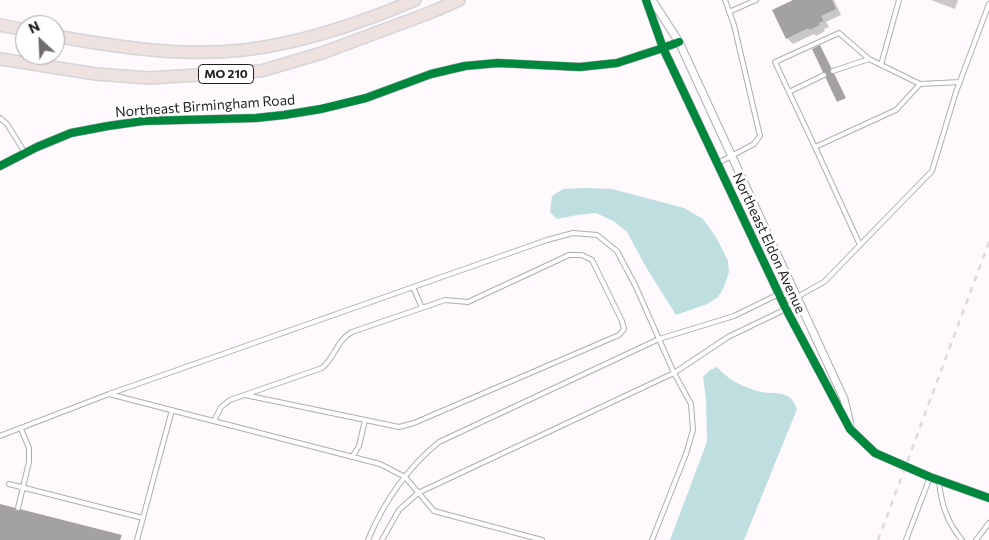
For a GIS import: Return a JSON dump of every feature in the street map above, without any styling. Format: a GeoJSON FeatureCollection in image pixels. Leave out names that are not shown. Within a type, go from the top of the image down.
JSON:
{"type":"FeatureCollection","features":[{"type":"Feature","properties":{"kind":"highway","name":"MO 210"},"geometry":{"type":"LineString","coordinates":[[65,38],[110,46],[175,52],[244,50],[310,38],[386,13],[415,0]]}},
{"type":"Feature","properties":{"kind":"highway","name":"MO 210"},"geometry":{"type":"LineString","coordinates":[[5,60],[96,74],[149,78],[261,72],[322,53],[460,0]]}},
{"type":"Feature","properties":{"kind":"highway"},"geometry":{"type":"LineString","coordinates":[[0,26],[15,28]]}},
{"type":"Feature","properties":{"kind":"street","name":"Northeast Eldon Avenue"},"geometry":{"type":"LineString","coordinates":[[646,0],[663,48],[786,309],[850,429],[875,453],[940,481],[989,498]]}},
{"type":"Feature","properties":{"kind":"street","name":"Northeast Eldon Avenue"},"geometry":{"type":"LineString","coordinates":[[652,0],[679,42],[732,156],[844,399],[850,419],[850,429]]}},
{"type":"Feature","properties":{"kind":"street","name":"Northeast Birmingham Road"},"geometry":{"type":"LineString","coordinates":[[0,166],[72,133],[108,126],[143,121],[256,118],[321,109],[366,98],[431,74],[466,66],[498,63],[580,67],[617,63],[679,42]]}},
{"type":"Feature","properties":{"kind":"lane"},"geometry":{"type":"LineString","coordinates":[[718,163],[754,144],[760,136],[734,26],[724,0]]}},
{"type":"Feature","properties":{"kind":"lane"},"geometry":{"type":"LineString","coordinates":[[729,12],[756,0]]}},
{"type":"Feature","properties":{"kind":"lane"},"geometry":{"type":"LineString","coordinates":[[881,65],[899,0]]}},
{"type":"Feature","properties":{"kind":"lane"},"geometry":{"type":"LineString","coordinates":[[382,540],[399,510],[418,493],[674,373],[728,338],[786,309],[797,297],[824,282],[932,171],[960,82],[989,4]]}},
{"type":"Feature","properties":{"kind":"lane"},"geometry":{"type":"LineString","coordinates":[[860,245],[775,62],[839,33],[870,59],[920,84],[960,82]]}},
{"type":"Feature","properties":{"kind":"lane"},"geometry":{"type":"LineString","coordinates":[[833,71],[870,59]]}},
{"type":"Feature","properties":{"kind":"lane"},"geometry":{"type":"LineString","coordinates":[[789,92],[824,75]]}},
{"type":"Feature","properties":{"kind":"lane"},"geometry":{"type":"LineString","coordinates":[[815,147],[896,110],[920,84]]}},
{"type":"Feature","properties":{"kind":"lane"},"geometry":{"type":"LineString","coordinates":[[0,118],[7,124],[25,153]]}},
{"type":"Feature","properties":{"kind":"lane"},"geometry":{"type":"LineString","coordinates":[[0,436],[109,394],[547,240],[573,233],[597,235],[617,251],[636,287],[674,373],[691,404],[693,430],[686,454],[652,540]]}},
{"type":"Feature","properties":{"kind":"lane"},"geometry":{"type":"LineString","coordinates":[[214,421],[221,407],[230,400],[322,368],[330,360],[343,337],[352,332],[446,300],[468,302],[569,255],[582,254],[592,260],[622,321],[624,329],[619,335],[414,423],[399,427],[245,395]]}},
{"type":"Feature","properties":{"kind":"lane"},"geometry":{"type":"LineString","coordinates":[[413,287],[422,308]]}},
{"type":"Feature","properties":{"kind":"lane"},"geometry":{"type":"LineString","coordinates":[[368,540],[378,519],[405,477],[424,454],[439,442],[659,339],[734,316],[779,294],[797,297]]}},
{"type":"Feature","properties":{"kind":"lane"},"geometry":{"type":"LineString","coordinates":[[109,394],[380,464],[405,477],[434,511],[542,540]]}},
{"type":"Feature","properties":{"kind":"lane"},"geometry":{"type":"LineString","coordinates":[[137,540],[172,410]]}},
{"type":"Feature","properties":{"kind":"lane"},"geometry":{"type":"LineString","coordinates":[[352,457],[359,446],[365,420]]}},
{"type":"Feature","properties":{"kind":"lane"},"geometry":{"type":"LineString","coordinates":[[18,508],[29,462],[29,448],[21,429]]}},
{"type":"Feature","properties":{"kind":"lane"},"geometry":{"type":"LineString","coordinates":[[906,540],[930,477]]}},
{"type":"Feature","properties":{"kind":"lane"},"geometry":{"type":"LineString","coordinates":[[940,481],[944,511],[962,540]]}},
{"type":"Feature","properties":{"kind":"lane"},"geometry":{"type":"LineString","coordinates":[[9,484],[143,518]]}},
{"type":"Feature","properties":{"kind":"lane"},"geometry":{"type":"LineString","coordinates":[[976,540],[989,523]]}},
{"type":"Feature","properties":{"kind":"water"},"geometry":{"type":"Polygon","coordinates":[[[563,189],[612,189],[684,208],[703,219],[716,237],[728,261],[729,272],[718,297],[707,304],[676,315],[627,232],[615,222],[596,213],[557,219],[550,212],[552,196],[563,189]]]}},
{"type":"Feature","properties":{"kind":"water"},"geometry":{"type":"Polygon","coordinates":[[[717,367],[731,379],[746,387],[757,391],[785,395],[794,402],[797,409],[744,540],[670,540],[707,442],[706,399],[703,377],[710,370],[717,367]]]}},
{"type":"Feature","properties":{"kind":"building"},"geometry":{"type":"Polygon","coordinates":[[[793,0],[832,0],[836,9],[821,16],[824,21],[819,23],[820,25],[809,30],[808,28],[786,39],[772,10],[793,0]]]}},
{"type":"Feature","properties":{"kind":"building"},"geometry":{"type":"Polygon","coordinates":[[[820,45],[846,98],[837,102],[812,49],[820,45]]]}},
{"type":"Feature","properties":{"kind":"building"},"geometry":{"type":"Polygon","coordinates":[[[0,504],[122,535],[120,540],[0,540],[0,504]]]}},
{"type":"Feature","properties":{"kind":"railway"},"geometry":{"type":"LineString","coordinates":[[878,540],[989,242]]}},
{"type":"Feature","properties":{"kind":"cycle path"},"geometry":{"type":"LineString","coordinates":[[646,0],[663,48],[786,309],[850,429],[875,453],[930,477],[989,498]]}},
{"type":"Feature","properties":{"kind":"cycle path"},"geometry":{"type":"LineString","coordinates":[[0,166],[37,147],[71,133],[108,126],[143,121],[256,118],[284,115],[321,109],[366,98],[431,74],[465,66],[498,63],[580,67],[617,63],[679,42]]}}]}
